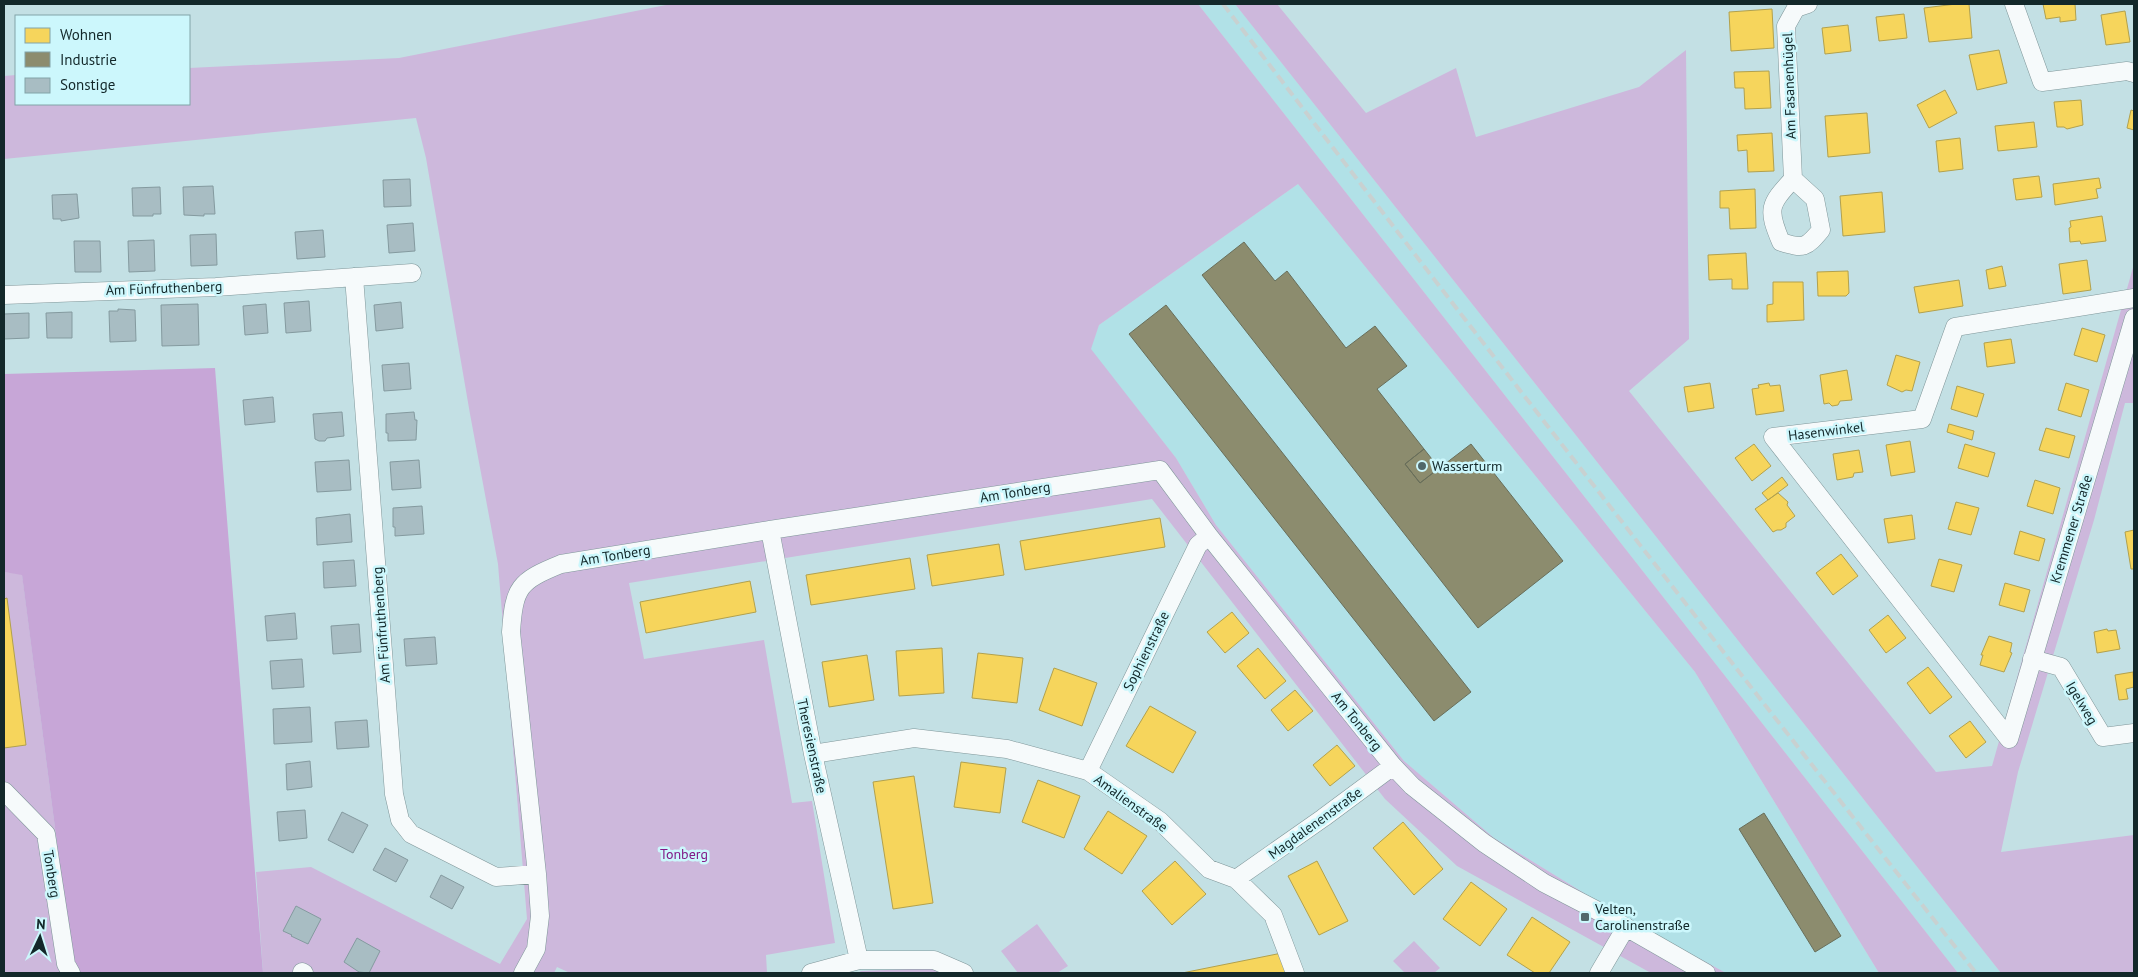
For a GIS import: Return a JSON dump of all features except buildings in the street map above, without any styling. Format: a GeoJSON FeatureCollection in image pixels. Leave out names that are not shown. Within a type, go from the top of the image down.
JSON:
{"type":"FeatureCollection","features":[{"type":"Feature","properties":{"kind":"street","name":"Am Fasanenhügel"},"geometry":{"type":"LineString","coordinates":[[1793,179],[1786,26],[1796,8],[1808,4]]}},
{"type":"Feature","properties":{"kind":"street"},"geometry":{"type":"LineString","coordinates":[[2014,4],[2042,82],[2128,70],[2134,72]]}},
{"type":"Feature","properties":{"kind":"street","name":"Am Fünfruthenberg"},"geometry":{"type":"LineString","coordinates":[[4,294],[216,287],[412,273]]}},
{"type":"Feature","properties":{"kind":"street","name":"Am Fünfruthenberg"},"geometry":{"type":"LineString","coordinates":[[354,277],[394,794],[400,820],[411,834],[496,876],[538,874]]}},
{"type":"Feature","properties":{"kind":"street","name":"Hasenwinkel"},"geometry":{"type":"LineString","coordinates":[[2009,739],[1773,437],[1922,419],[1956,327],[2134,298]]}},
{"type":"Feature","properties":{"kind":"street","name":"Kremmener Straße"},"geometry":{"type":"LineString","coordinates":[[2009,739],[2134,318]]}},
{"type":"Feature","properties":{"kind":"street","name":"Am Tonberg"},"geometry":{"type":"LineString","coordinates":[[522,973],[536,949],[540,916],[538,874],[511,632],[513,609],[519,588],[538,574],[561,564],[1160,470],[1209,536],[1393,766],[1412,786],[1484,843],[1544,883],[1706,973]]}},
{"type":"Feature","properties":{"kind":"street","name":"Theresienstraße"},"geometry":{"type":"LineString","coordinates":[[770,530],[813,754],[859,960]]}},
{"type":"Feature","properties":{"kind":"street","name":"Sophienstraße"},"geometry":{"type":"LineString","coordinates":[[1088,771],[1198,545],[1209,536]]}},
{"type":"Feature","properties":{"kind":"street","name":"Igelweg"},"geometry":{"type":"LineString","coordinates":[[2032,659],[2061,667],[2103,737],[2134,733]]}},
{"type":"Feature","properties":{"kind":"street","name":"Amalienstraße"},"geometry":{"type":"LineString","coordinates":[[813,754],[914,738],[1007,749],[1088,771],[1160,822],[1209,869],[1236,880],[1273,915],[1294,973]]}},
{"type":"Feature","properties":{"kind":"street","name":"Magdalenenstraße"},"geometry":{"type":"LineString","coordinates":[[1236,880],[1393,766]]}},
{"type":"Feature","properties":{"kind":"street","name":"Tonberg"},"geometry":{"type":"LineString","coordinates":[[4,791],[46,834],[66,964],[71,973]]}},
{"type":"Feature","properties":{"kind":"street"},"geometry":{"type":"LineString","coordinates":[[1599,973],[1626,927]]}},
{"type":"Feature","properties":{"kind":"street"},"geometry":{"type":"LineString","coordinates":[[811,973],[859,960],[934,960],[964,973]]}},
{"type":"Feature","properties":{"kind":"shaded area"},"geometry":{"type":"Polygon","coordinates":[[[1198,4],[1235,4],[2001,973],[1958,973],[1198,4]]]}},
{"type":"Feature","properties":{"kind":"shaded area"},"geometry":{"type":"Polygon","coordinates":[[[1298,184],[1695,672],[1879,973],[1726,973],[1623,917],[1494,838],[1404,761],[1216,525],[1176,458],[1090,349],[1099,325],[1298,184]]]}},
{"type":"Feature","properties":{"kind":"shaded area"},"geometry":{"type":"Polygon","coordinates":[[[215,368],[263,973],[78,973],[73,966],[22,575],[4,572],[4,374],[215,368]]]}},
{"type":"Feature","properties":{"kind":"green space"},"geometry":{"type":"Polygon","coordinates":[[[671,4],[1198,4],[1958,973],[1879,973],[1695,672],[1298,184],[1099,325],[1091,349],[1176,458],[1216,525],[1404,761],[1494,838],[1623,917],[1726,973],[1651,973],[1457,866],[1385,799],[1152,499],[629,583],[644,659],[764,640],[792,803],[812,801],[835,943],[766,955],[767,973],[570,973],[557,967],[554,973],[263,973],[256,872],[311,867],[500,964],[527,919],[498,564],[426,158],[416,118],[4,159],[4,76],[15,75],[15,105],[190,105],[190,68],[399,58],[671,4]]]}},
{"type":"Feature","properties":{"kind":"green space"},"geometry":{"type":"Polygon","coordinates":[[[1235,4],[1277,4],[1366,113],[1456,68],[1476,137],[1639,87],[1686,50],[1689,339],[1629,391],[1936,772],[1992,766],[2134,264],[2134,403],[2125,403],[2094,520],[2018,772],[2001,852],[2134,835],[2134,973],[2001,973],[1235,4]]]}},
{"type":"Feature","properties":{"kind":"green space"},"geometry":{"type":"Polygon","coordinates":[[[4,572],[22,574],[73,966],[78,973],[4,973],[4,572]]]}},
{"type":"Feature","properties":{"kind":"green space"},"geometry":{"type":"Polygon","coordinates":[[[1037,924],[1068,966],[1057,973],[1018,973],[1001,951],[1037,924]]]}},
{"type":"Feature","properties":{"kind":"green space"},"geometry":{"type":"Polygon","coordinates":[[[1414,941],[1440,968],[1434,973],[1405,973],[1393,961],[1414,941]]]}},
{"type":"Feature","properties":{"kind":"green space"},"geometry":{"type":"Polygon","coordinates":[[[933,968],[944,973],[858,973],[861,971],[933,968]]]}},
{"type":"Feature","properties":{"kind":"railway"},"geometry":{"type":"LineString","coordinates":[[1223,4],[1597,490],[1976,973]]}},
{"type":"Feature","properties":{"kind":"place","name":"Wasserturm"},"geometry":{"type":"Point","coordinates":[1422,466]}},
{"type":"Feature","properties":{"kind":"place","name":"Velten, Carolinenstraße"},"geometry":{"type":"Point","coordinates":[1585,917]}}]}
